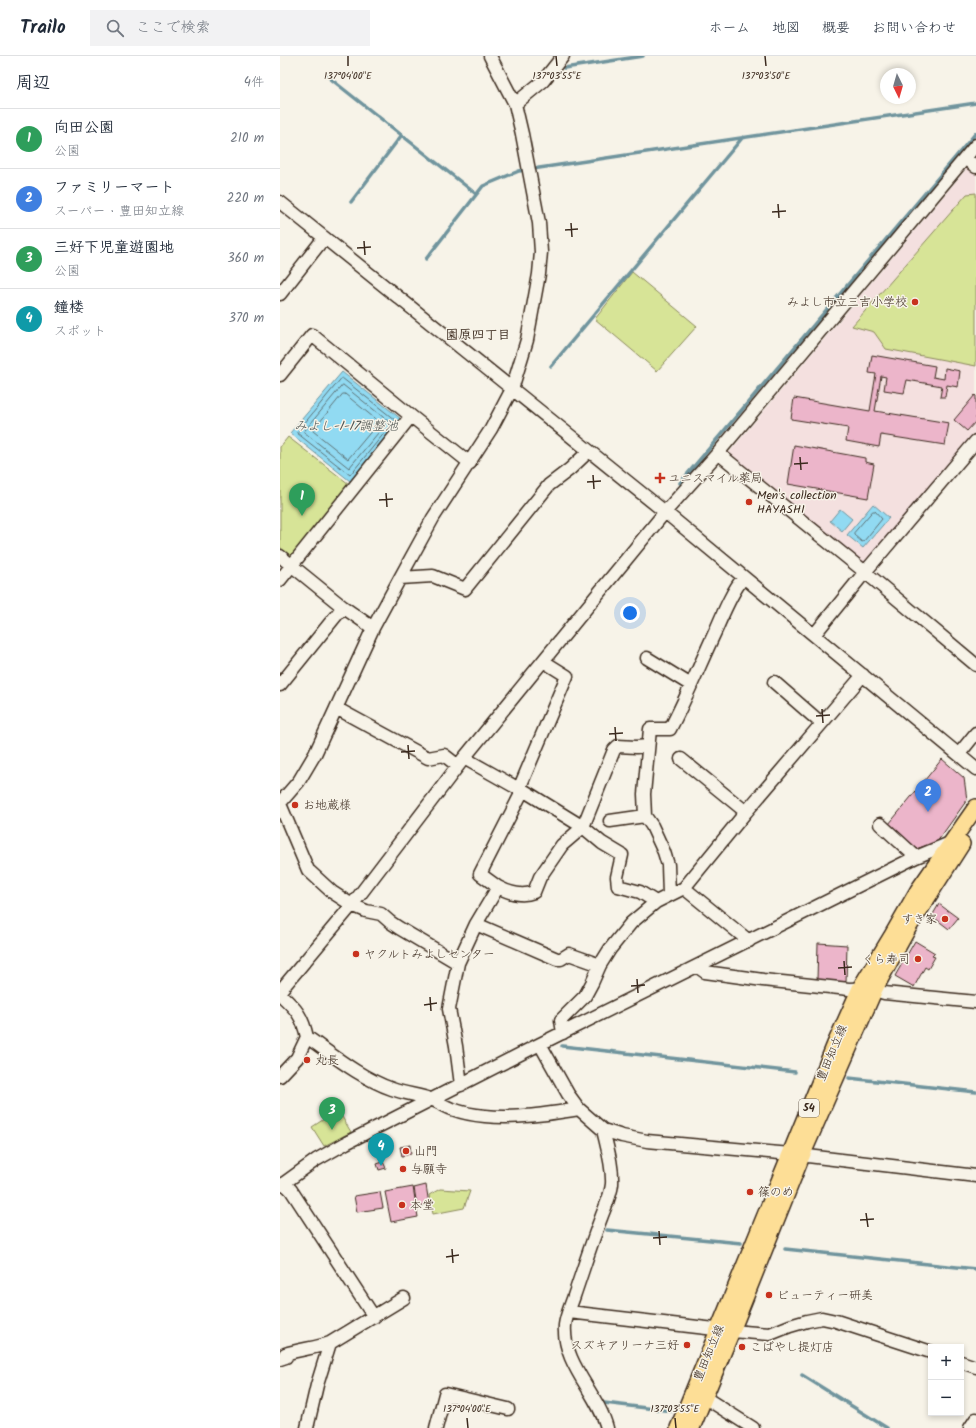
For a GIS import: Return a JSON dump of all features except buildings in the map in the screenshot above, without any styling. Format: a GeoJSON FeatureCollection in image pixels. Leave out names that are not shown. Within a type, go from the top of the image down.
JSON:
{"type":"FeatureCollection","features":[{"type":"Feature","properties":{"kind":"main road","name":"豊田知立線"},"geometry":{"type":"LineString","coordinates":[[692,1428],[726,1330],[797,1155],[868,989],[918,890],[976,807]]}},
{"type":"Feature","properties":{"kind":"main road","name":"豊田知立線"},"geometry":{"type":"LineString","coordinates":[[868,989],[976,824]]}},
{"type":"Feature","properties":{"kind":"main road","name":"豊田知立線"},"geometry":{"type":"LineString","coordinates":[[678,1428],[726,1330]]}},
{"type":"Feature","properties":{"kind":"street"},"geometry":{"type":"LineString","coordinates":[[458,963],[399,928],[381,914],[366,911],[352,905],[332,892],[308,870],[280,803],[299,781],[315,754],[373,628],[433,518],[491,428],[512,389],[527,340],[539,274],[541,252],[540,223],[515,104],[490,56]]}},
{"type":"Feature","properties":{"kind":"street"},"geometry":{"type":"LineString","coordinates":[[515,104],[543,81],[563,56]]}},
{"type":"Feature","properties":{"kind":"street"},"geometry":{"type":"LineString","coordinates":[[280,1076],[297,1058],[307,1037],[304,1022],[295,1008],[280,993],[352,905],[461,762],[665,512],[718,453],[976,145]]}},
{"type":"Feature","properties":{"kind":"street"},"geometry":{"type":"LineString","coordinates":[[965,158],[976,168]]}},
{"type":"Feature","properties":{"kind":"street"},"geometry":{"type":"LineString","coordinates":[[280,202],[665,512],[976,769]]}},
{"type":"Feature","properties":{"kind":"street"},"geometry":{"type":"LineString","coordinates":[[280,294],[324,238]]}},
{"type":"Feature","properties":{"kind":"street"},"geometry":{"type":"LineString","coordinates":[[280,375],[312,335],[470,462]]}},
{"type":"Feature","properties":{"kind":"street"},"geometry":{"type":"LineString","coordinates":[[280,580],[411,416]]}},
{"type":"Feature","properties":{"kind":"street"},"geometry":{"type":"LineString","coordinates":[[814,635],[865,572],[971,456],[976,441]]}},
{"type":"Feature","properties":{"kind":"street"},"geometry":{"type":"LineString","coordinates":[[400,578],[433,576],[465,589],[549,485],[570,469],[589,451]]}},
{"type":"Feature","properties":{"kind":"street"},"geometry":{"type":"LineString","coordinates":[[718,453],[865,572],[976,665]]}},
{"type":"Feature","properties":{"kind":"street"},"geometry":{"type":"LineString","coordinates":[[280,556],[343,607],[373,628]]}},
{"type":"Feature","properties":{"kind":"street"},"geometry":{"type":"LineString","coordinates":[[669,895],[668,865],[664,852],[652,826],[645,816],[644,794],[650,729],[670,729],[688,695],[691,685],[737,585],[743,578]]}},
{"type":"Feature","properties":{"kind":"street"},"geometry":{"type":"LineString","coordinates":[[280,685],[343,607]]}},
{"type":"Feature","properties":{"kind":"street"},"geometry":{"type":"LineString","coordinates":[[646,658],[691,685]]}},
{"type":"Feature","properties":{"kind":"street"},"geometry":{"type":"LineString","coordinates":[[543,661],[567,676],[521,790],[480,874],[498,887],[507,891],[517,894],[528,894],[534,892],[540,877],[562,845],[584,827],[614,750],[618,746],[648,746]]}},
{"type":"Feature","properties":{"kind":"street"},"geometry":{"type":"LineString","coordinates":[[563,1033],[561,1020],[584,996],[610,949],[631,923],[656,902],[684,888],[862,675]]}},
{"type":"Feature","properties":{"kind":"street"},"geometry":{"type":"LineString","coordinates":[[774,682],[821,723]]}},
{"type":"Feature","properties":{"kind":"street"},"geometry":{"type":"LineString","coordinates":[[336,708],[428,758],[444,755],[521,790],[584,827],[602,843],[622,855],[618,886],[640,892],[656,902]]}},
{"type":"Feature","properties":{"kind":"street"},"geometry":{"type":"LineString","coordinates":[[959,754],[976,733]]}},
{"type":"Feature","properties":{"kind":"street"},"geometry":{"type":"LineString","coordinates":[[681,759],[746,812]]}},
{"type":"Feature","properties":{"kind":"street"},"geometry":{"type":"LineString","coordinates":[[610,821],[645,816]]}},
{"type":"Feature","properties":{"kind":"street"},"geometry":{"type":"LineString","coordinates":[[880,824],[916,857]]}},
{"type":"Feature","properties":{"kind":"street"},"geometry":{"type":"LineString","coordinates":[[374,1317],[291,1190],[282,1184],[316,1160],[540,1044],[698,967],[916,857],[950,843]]}},
{"type":"Feature","properties":{"kind":"street"},"geometry":{"type":"LineString","coordinates":[[460,1085],[456,1046],[449,1009],[458,963],[476,924],[498,887]]}},
{"type":"Feature","properties":{"kind":"street"},"geometry":{"type":"LineString","coordinates":[[684,888],[749,941]]}},
{"type":"Feature","properties":{"kind":"street"},"geometry":{"type":"LineString","coordinates":[[476,924],[557,959],[561,959],[569,954],[600,965]]}},
{"type":"Feature","properties":{"kind":"street"},"geometry":{"type":"LineString","coordinates":[[698,967],[705,972],[763,980],[849,989],[868,989],[884,993],[976,1002]]}},
{"type":"Feature","properties":{"kind":"street"},"geometry":{"type":"LineString","coordinates":[[307,1037],[351,1069],[392,1089],[433,1100],[452,1110],[486,1116],[541,1115],[579,1109]]}},
{"type":"Feature","properties":{"kind":"street"},"geometry":{"type":"LineString","coordinates":[[540,1044],[568,1094],[579,1109],[604,1130],[622,1136],[647,1141],[797,1155],[976,1176]]}},
{"type":"Feature","properties":{"kind":"street"},"geometry":{"type":"LineString","coordinates":[[604,1130],[611,1170],[610,1189],[565,1325],[570,1355],[596,1401],[607,1428]]}},
{"type":"Feature","properties":{"kind":"street"},"geometry":{"type":"LineString","coordinates":[[282,1353],[324,1345],[404,1298]]}},
{"type":"Feature","properties":{"kind":"street"},"geometry":{"type":"LineString","coordinates":[[569,1312],[770,1334],[795,1324],[822,1318],[836,1321],[928,1351]]}},
{"type":"Feature","properties":{"kind":"street"},"geometry":{"type":"LineString","coordinates":[[307,1428],[317,1385],[330,1342]]}},
{"type":"Feature","properties":{"kind":"street"},"geometry":{"type":"LineString","coordinates":[[964,1363],[976,1367]]}},
{"type":"Feature","properties":{"kind":"street"},"geometry":{"type":"LineString","coordinates":[[436,1428],[445,1394],[508,1409]]}},
{"type":"Feature","properties":{"kind":"street"},"geometry":{"type":"LineString","coordinates":[[704,1397],[753,1428]]}},
{"type":"Feature","properties":{"kind":"street"},"geometry":{"type":"LineString","coordinates":[[970,1428],[976,1419]]}},
{"type":"Feature","properties":{"kind":"shaded area","name":"みよし市立三吉小学校"},"geometry":{"type":"Polygon","coordinates":[[[968,167],[976,174],[976,431],[866,563],[861,563],[728,454],[968,167]]]}},
{"type":"Feature","properties":{"kind":"green space"},"geometry":{"type":"Polygon","coordinates":[[[976,193],[976,366],[886,349],[874,332],[852,326],[967,194],[976,193]]]}},
{"type":"Feature","properties":{"kind":"green space"},"geometry":{"type":"Polygon","coordinates":[[[632,272],[697,326],[657,371],[595,319],[632,272]]]}},
{"type":"Feature","properties":{"kind":"green space"},"geometry":{"type":"Polygon","coordinates":[[[288,437],[349,484],[292,557],[280,547],[280,447],[288,437]]]}},
{"type":"Feature","properties":{"kind":"green space"},"geometry":{"type":"Polygon","coordinates":[[[338,1110],[351,1132],[324,1146],[312,1127],[338,1110]]]}},
{"type":"Feature","properties":{"kind":"green space"},"geometry":{"type":"Polygon","coordinates":[[[440,1189],[470,1191],[464,1208],[433,1214],[429,1195],[440,1189]]]}},
{"type":"Feature","properties":{"kind":"water","name":"みよし-1-17調整池"},"geometry":{"type":"Polygon","coordinates":[[[342,372],[401,419],[350,481],[290,433],[342,372]]]}},
{"type":"Feature","properties":{"kind":"water"},"geometry":{"type":"Polygon","coordinates":[[[873,504],[889,518],[863,548],[847,535],[873,504]]]}},
{"type":"Feature","properties":{"kind":"water"},"geometry":{"type":"Polygon","coordinates":[[[840,509],[852,519],[842,531],[830,521],[840,509]]]}},
{"type":"Feature","properties":{"kind":"waterway"},"geometry":{"type":"LineString","coordinates":[[564,68],[643,56]]}},
{"type":"Feature","properties":{"kind":"waterway"},"geometry":{"type":"LineString","coordinates":[[327,76],[476,194]]}},
{"type":"Feature","properties":{"kind":"waterway"},"geometry":{"type":"LineString","coordinates":[[426,259],[483,186],[519,171],[976,103]]}},
{"type":"Feature","properties":{"kind":"waterway"},"geometry":{"type":"LineString","coordinates":[[680,483],[976,133]]}},
{"type":"Feature","properties":{"kind":"waterway"},"geometry":{"type":"LineString","coordinates":[[351,202],[401,136]]}},
{"type":"Feature","properties":{"kind":"waterway"},"geometry":{"type":"LineString","coordinates":[[551,366],[743,137]]}},
{"type":"Feature","properties":{"kind":"waterway"},"geometry":{"type":"LineString","coordinates":[[562,1046],[795,1072]]}},
{"type":"Feature","properties":{"kind":"waterway"},"geometry":{"type":"LineString","coordinates":[[849,1078],[976,1092]]}},
{"type":"Feature","properties":{"kind":"waterway"},"geometry":{"type":"LineString","coordinates":[[607,1230],[741,1243]]}},
{"type":"Feature","properties":{"kind":"waterway"},"geometry":{"type":"LineString","coordinates":[[785,1249],[976,1269]]}},
{"type":"Feature","properties":{"kind":"waterway"},"geometry":{"type":"LineString","coordinates":[[802,1375],[887,1428]]}},
{"type":"Feature","properties":{"kind":"waterway"},"geometry":{"type":"LineString","coordinates":[[604,1403],[672,1411]]}},
{"type":"Feature","properties":{"kind":"place","name":"みよし市立三吉小学校"},"geometry":{"type":"Point","coordinates":[915,302]}},
{"type":"Feature","properties":{"kind":"place","name":"ユニスマイル薬局"},"geometry":{"type":"Point","coordinates":[660,478]}},
{"type":"Feature","properties":{"kind":"place","name":"Men's collection HAYASHI"},"geometry":{"type":"Point","coordinates":[749,502]}},
{"type":"Feature","properties":{"kind":"place","name":"向田公園"},"geometry":{"type":"Point","coordinates":[302,516]}},
{"type":"Feature","properties":{"kind":"place","name":"お地蔵様"},"geometry":{"type":"Point","coordinates":[295,805]}},
{"type":"Feature","properties":{"kind":"place","name":"ファミリーマート"},"geometry":{"type":"Point","coordinates":[928,812]}},
{"type":"Feature","properties":{"kind":"place","name":"すき家"},"geometry":{"type":"Point","coordinates":[945,919]}},
{"type":"Feature","properties":{"kind":"place","name":"ヤクルトみよしセンター"},"geometry":{"type":"Point","coordinates":[356,954]}},
{"type":"Feature","properties":{"kind":"place","name":"くら寿司"},"geometry":{"type":"Point","coordinates":[918,959]}},
{"type":"Feature","properties":{"kind":"place","name":"丸長"},"geometry":{"type":"Point","coordinates":[307,1060]}},
{"type":"Feature","properties":{"kind":"place","name":"三好下児童遊園地"},"geometry":{"type":"Point","coordinates":[332,1130]}},
{"type":"Feature","properties":{"kind":"place","name":"山門"},"geometry":{"type":"Point","coordinates":[406,1151]}},
{"type":"Feature","properties":{"kind":"place","name":"鐘楼"},"geometry":{"type":"Point","coordinates":[381,1166]}},
{"type":"Feature","properties":{"kind":"place","name":"与願寺"},"geometry":{"type":"Point","coordinates":[403,1169]}},
{"type":"Feature","properties":{"kind":"place","name":"篠のめ"},"geometry":{"type":"Point","coordinates":[750,1192]}},
{"type":"Feature","properties":{"kind":"place","name":"本堂"},"geometry":{"type":"Point","coordinates":[402,1205]}},
{"type":"Feature","properties":{"kind":"place","name":"ビューティー研美"},"geometry":{"type":"Point","coordinates":[769,1295]}},
{"type":"Feature","properties":{"kind":"place","name":"スズキアリーナ三好"},"geometry":{"type":"Point","coordinates":[687,1345]}},
{"type":"Feature","properties":{"kind":"place","name":"こばやし提灯店"},"geometry":{"type":"Point","coordinates":[742,1347]}},
{"type":"Feature","properties":{"kind":"district","name":"園原四丁目"},"geometry":{"type":"Point","coordinates":[478,335]}}]}
